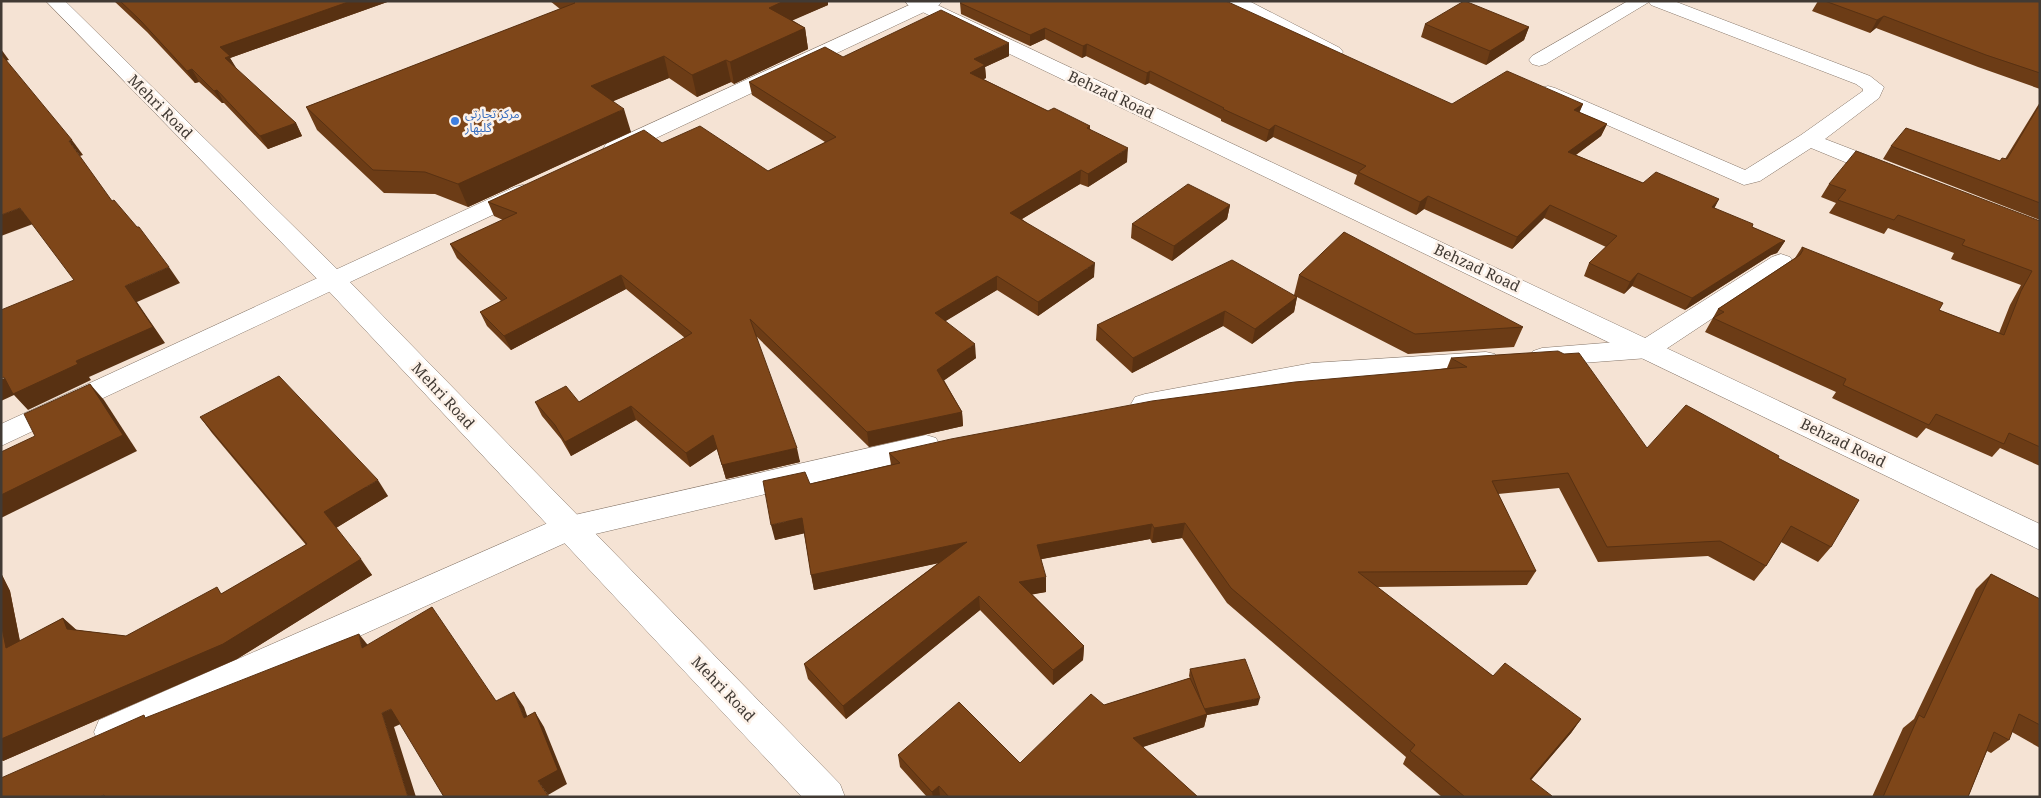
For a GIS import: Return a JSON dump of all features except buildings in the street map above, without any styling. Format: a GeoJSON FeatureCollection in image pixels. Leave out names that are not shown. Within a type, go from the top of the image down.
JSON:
{"type":"FeatureCollection","features":[{"type":"Feature","properties":{"kind":"main road","name":"Mehri Road"},"geometry":{"type":"LineString","coordinates":[[55,1],[333,280],[827,797]]}},
{"type":"Feature","properties":{"kind":"main road"},"geometry":{"type":"LineString","coordinates":[[1235,1],[1339,56]]}},
{"type":"Feature","properties":{"kind":"main road"},"geometry":{"type":"LineString","coordinates":[[1539,60],[1641,1]]}},
{"type":"Feature","properties":{"kind":"main road"},"geometry":{"type":"LineString","coordinates":[[1546,92],[1744,178],[1752,176],[1809,140],[1872,94],[1874,87],[1863,80],[1657,1]]}},
{"type":"Feature","properties":{"kind":"main road"},"geometry":{"type":"LineString","coordinates":[[592,159],[923,3]]}},
{"type":"Feature","properties":{"kind":"main road","name":"Behzad Road"},"geometry":{"type":"LineString","coordinates":[[923,3],[2040,538]]}},
{"type":"Feature","properties":{"kind":"main road"},"geometry":{"type":"LineString","coordinates":[[1809,140],[1910,180]]}},
{"type":"Feature","properties":{"kind":"main road"},"geometry":{"type":"LineString","coordinates":[[1,436],[538,184]]}},
{"type":"Feature","properties":{"kind":"main road"},"geometry":{"type":"LineString","coordinates":[[1117,409],[1312,372],[1648,350],[1781,262]]}},
{"type":"Feature","properties":{"kind":"main road"},"geometry":{"type":"LineString","coordinates":[[82,746],[568,528],[952,441]]}},
{"type":"Feature","properties":{"kind":"place","name":"مرکز تجارتی گلبهار"},"geometry":{"type":"Point","coordinates":[455,121]}}]}
